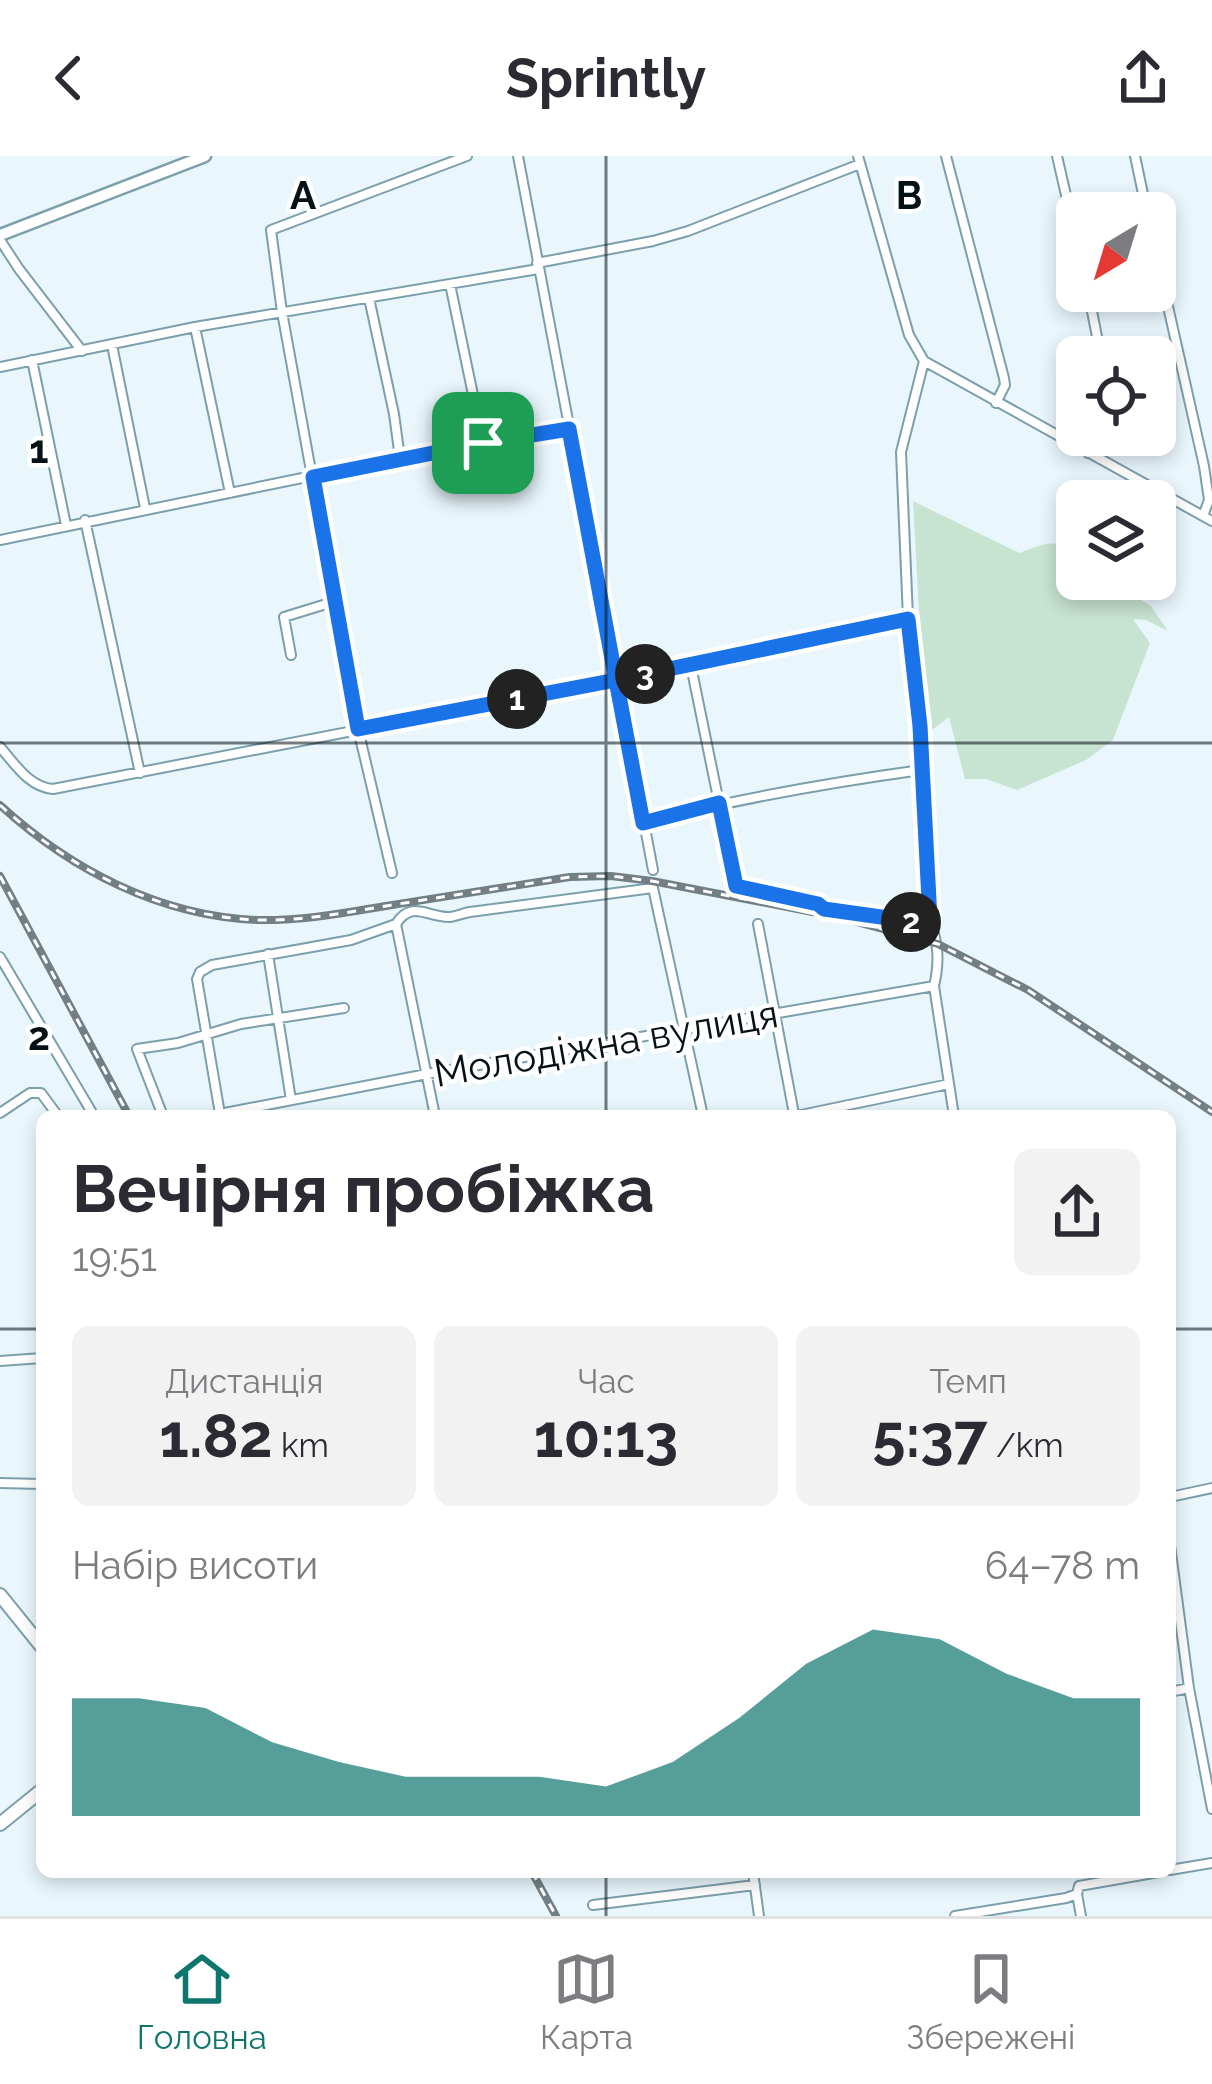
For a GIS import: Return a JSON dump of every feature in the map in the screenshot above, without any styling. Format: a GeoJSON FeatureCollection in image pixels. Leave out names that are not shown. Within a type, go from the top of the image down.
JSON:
{"type":"FeatureCollection","features":[{"type":"Feature","properties":{"kind":"main road"},"geometry":{"type":"LineString","coordinates":[[0,238],[205,156]]}},
{"type":"Feature","properties":{"kind":"main road"},"geometry":{"type":"LineString","coordinates":[[0,1595],[36,1640]]}},
{"type":"Feature","properties":{"kind":"main road"},"geometry":{"type":"LineString","coordinates":[[0,1824],[36,1795]]}},
{"type":"Feature","properties":{"kind":"street"},"geometry":{"type":"LineString","coordinates":[[392,873],[358,729],[271,230],[466,156]]}},
{"type":"Feature","properties":{"kind":"street"},"geometry":{"type":"LineString","coordinates":[[518,156],[653,870]]}},
{"type":"Feature","properties":{"kind":"street"},"geometry":{"type":"LineString","coordinates":[[946,156],[1004,378],[997,403]]}},
{"type":"Feature","properties":{"kind":"street"},"geometry":{"type":"LineString","coordinates":[[1057,156],[1065,192]]}},
{"type":"Feature","properties":{"kind":"street"},"geometry":{"type":"LineString","coordinates":[[1135,156],[1143,192]]}},
{"type":"Feature","properties":{"kind":"street"},"geometry":{"type":"LineString","coordinates":[[0,367],[653,242],[859,160],[909,335],[924,361],[1056,435]]}},
{"type":"Feature","properties":{"kind":"street"},"geometry":{"type":"LineString","coordinates":[[0,238],[82,351]]}},
{"type":"Feature","properties":{"kind":"street"},"geometry":{"type":"LineString","coordinates":[[450,284],[483,443]]}},
{"type":"Feature","properties":{"kind":"street"},"geometry":{"type":"LineString","coordinates":[[369,298],[400,458]]}},
{"type":"Feature","properties":{"kind":"street"},"geometry":{"type":"LineString","coordinates":[[1093,456],[1208,519],[1204,466],[1169,312]]}},
{"type":"Feature","properties":{"kind":"street"},"geometry":{"type":"LineString","coordinates":[[195,327],[230,493]]}},
{"type":"Feature","properties":{"kind":"street"},"geometry":{"type":"LineString","coordinates":[[112,345],[145,509]]}},
{"type":"Feature","properties":{"kind":"street"},"geometry":{"type":"LineString","coordinates":[[32,360],[66,525]]}},
{"type":"Feature","properties":{"kind":"street"},"geometry":{"type":"LineString","coordinates":[[924,361],[901,452],[930,920],[938,944],[934,986],[953,1110]]}},
{"type":"Feature","properties":{"kind":"street"},"geometry":{"type":"LineString","coordinates":[[0,540],[400,458],[569,429]]}},
{"type":"Feature","properties":{"kind":"street"},"geometry":{"type":"LineString","coordinates":[[86,520],[140,773]]}},
{"type":"Feature","properties":{"kind":"street"},"geometry":{"type":"LineString","coordinates":[[291,655],[284,616],[336,601]]}},
{"type":"Feature","properties":{"kind":"street"},"geometry":{"type":"LineString","coordinates":[[0,747],[32,782],[52,789],[908,619]]}},
{"type":"Feature","properties":{"kind":"street"},"geometry":{"type":"LineString","coordinates":[[691,665],[736,886],[824,909],[924,923],[930,920]]}},
{"type":"Feature","properties":{"kind":"street"},"geometry":{"type":"LineString","coordinates":[[643,823],[799,787],[921,770]]}},
{"type":"Feature","properties":{"kind":"street"},"geometry":{"type":"LineString","coordinates":[[434,1110],[396,924],[400,916],[408,911],[448,917],[652,888],[702,1110]]}},
{"type":"Feature","properties":{"kind":"street"},"geometry":{"type":"LineString","coordinates":[[219,1110],[197,980],[200,972],[212,965],[351,940],[396,924]]}},
{"type":"Feature","properties":{"kind":"street"},"geometry":{"type":"LineString","coordinates":[[758,924],[793,1110]]}},
{"type":"Feature","properties":{"kind":"street"},"geometry":{"type":"LineString","coordinates":[[268,954],[291,1100]]}},
{"type":"Feature","properties":{"kind":"street"},"geometry":{"type":"LineString","coordinates":[[0,957],[90,1110]]}},
{"type":"Feature","properties":{"kind":"street","name":"Молодіжна вулиця"},"geometry":{"type":"LineString","coordinates":[[240,1110],[934,986]]}},
{"type":"Feature","properties":{"kind":"street"},"geometry":{"type":"LineString","coordinates":[[161,1110],[136,1049],[178,1043],[241,1024],[344,1008]]}},
{"type":"Feature","properties":{"kind":"street"},"geometry":{"type":"LineString","coordinates":[[825,1110],[949,1084]]}},
{"type":"Feature","properties":{"kind":"street"},"geometry":{"type":"LineString","coordinates":[[0,1112],[30,1093],[41,1094],[53,1110]]}},
{"type":"Feature","properties":{"kind":"street"},"geometry":{"type":"LineString","coordinates":[[0,1361],[36,1358]]}},
{"type":"Feature","properties":{"kind":"street"},"geometry":{"type":"LineString","coordinates":[[0,1483],[36,1484]]}},
{"type":"Feature","properties":{"kind":"street"},"geometry":{"type":"LineString","coordinates":[[1176,1496],[1212,1489]]}},
{"type":"Feature","properties":{"kind":"street"},"geometry":{"type":"LineString","coordinates":[[1176,1590],[1212,1809]]}},
{"type":"Feature","properties":{"kind":"street"},"geometry":{"type":"LineString","coordinates":[[1176,1691],[1189,1688]]}},
{"type":"Feature","properties":{"kind":"street"},"geometry":{"type":"LineString","coordinates":[[1176,1869],[1212,1863]]}},
{"type":"Feature","properties":{"kind":"street"},"geometry":{"type":"LineString","coordinates":[[754,1878],[759,1916]]}},
{"type":"Feature","properties":{"kind":"street"},"geometry":{"type":"LineString","coordinates":[[1081,1916],[1079,1886],[1125,1878]]}},
{"type":"Feature","properties":{"kind":"street"},"geometry":{"type":"LineString","coordinates":[[593,1905],[755,1885]]}},
{"type":"Feature","properties":{"kind":"street"},"geometry":{"type":"LineString","coordinates":[[955,1916],[1077,1894]]}},
{"type":"Feature","properties":{"kind":"green space"},"geometry":{"type":"Polygon","coordinates":[[[913,501],[1019,553],[1056,544],[1056,600],[1141,600],[1168,631],[1133,619],[1150,643],[1113,740],[1086,760],[1017,790],[986,779],[965,779],[949,717],[932,730],[913,501]]]}},
{"type":"Feature","properties":{"kind":"railway"},"geometry":{"type":"LineString","coordinates":[[0,805],[87,869],[152,899],[221,917],[306,918],[570,877],[611,876],[838,917],[938,944],[1028,990],[1212,1112]]}},
{"type":"Feature","properties":{"kind":"railway"},"geometry":{"type":"LineString","coordinates":[[0,876],[126,1110]]}},
{"type":"Feature","properties":{"kind":"railway"},"geometry":{"type":"LineString","coordinates":[[535,1878],[556,1916]]}},
{"type":"Feature","properties":{"kind":"route"},"geometry":{"type":"LineString","coordinates":[[483,443],[313,477],[358,729],[616,680],[643,823],[719,803],[736,886],[824,909],[884,919],[930,920],[920,726],[908,619],[616,680],[569,429],[483,443]]}}]}
